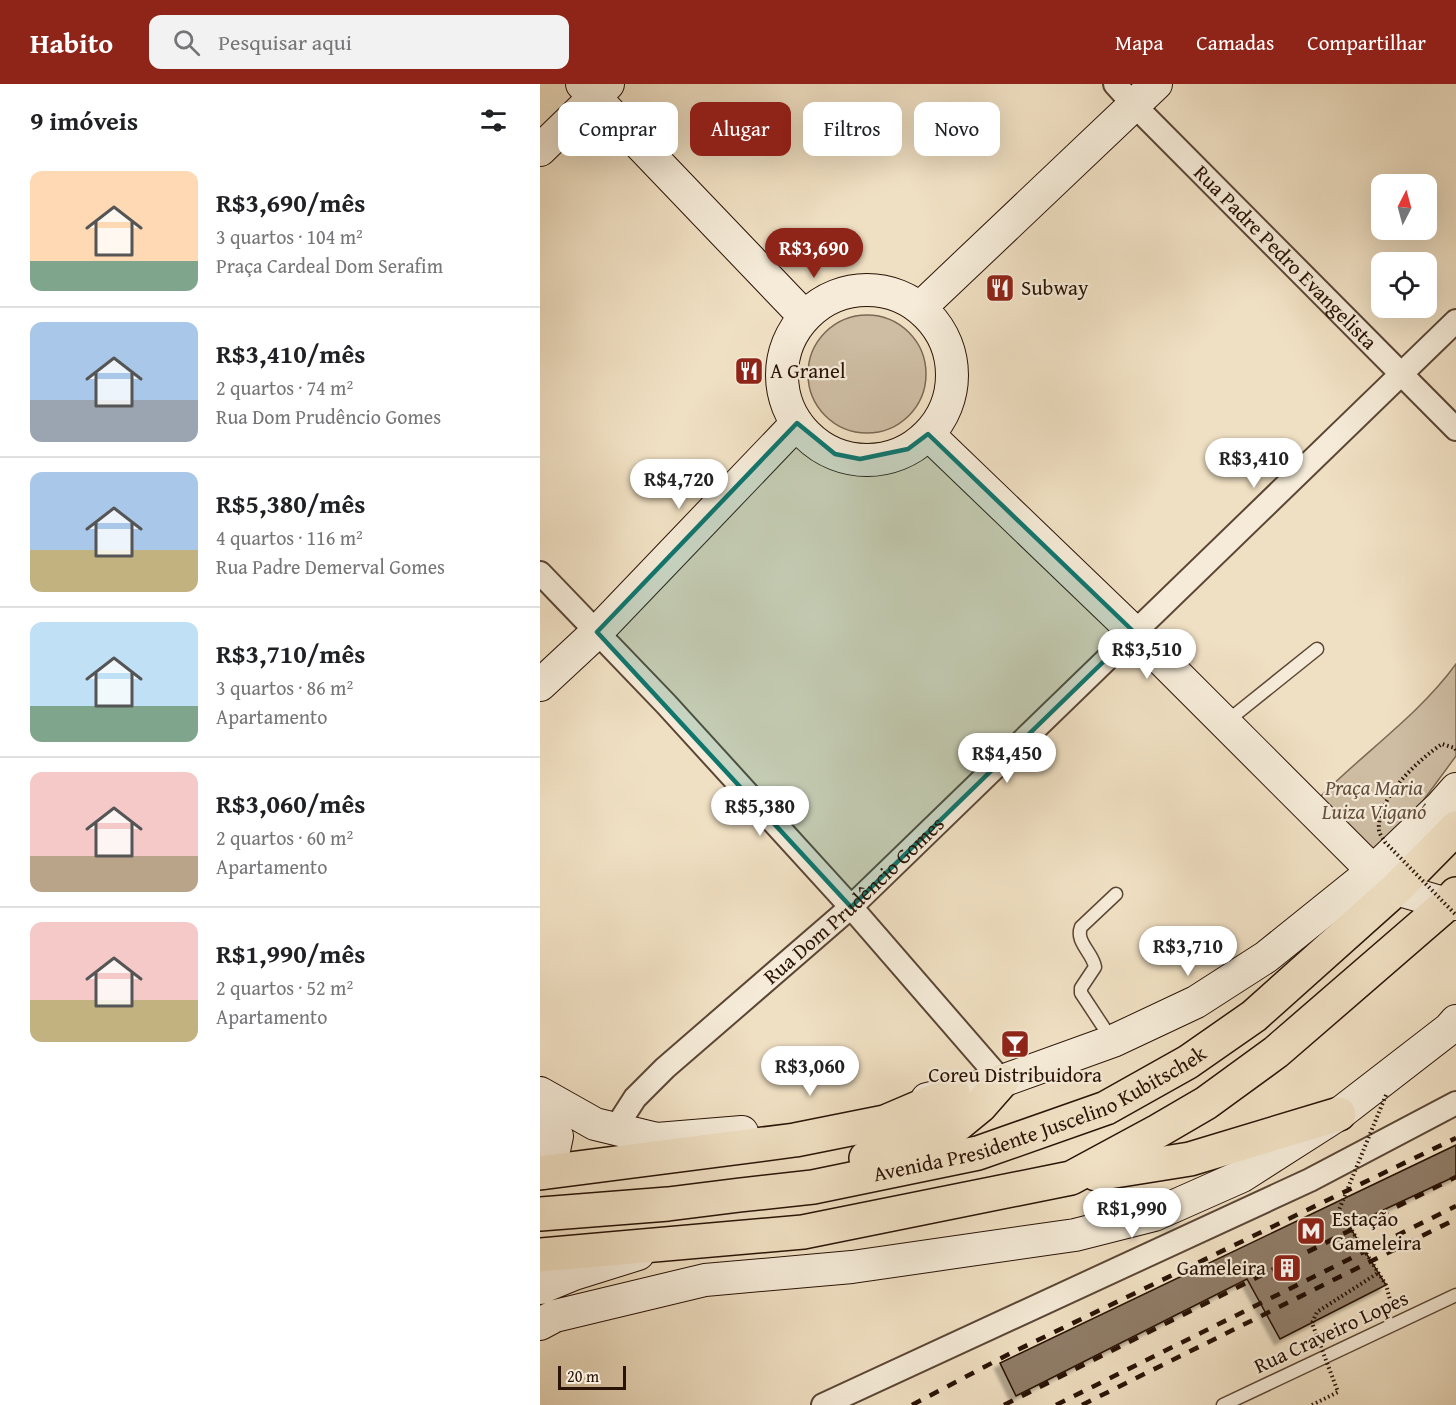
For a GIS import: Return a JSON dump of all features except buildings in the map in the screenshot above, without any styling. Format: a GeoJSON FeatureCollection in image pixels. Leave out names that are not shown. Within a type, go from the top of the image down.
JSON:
{"type":"FeatureCollection","features":[{"type":"Feature","properties":{"kind":"highway","name":"Avenida Presidente Juscelino Kubitschek"},"geometry":{"type":"LineString","coordinates":[[540,1214],[668,1204],[813,1187],[978,1153],[1106,1108],[1188,1062],[1254,1016],[1384,880],[1456,828]]}},
{"type":"Feature","properties":{"kind":"highway","name":"Avenida Presidente Juscelino Kubitschek"},"geometry":{"type":"LineString","coordinates":[[540,1255],[803,1232],[1071,1178],[1206,1103],[1268,1059],[1454,904]]}},
{"type":"Feature","properties":{"kind":"highway"},"geometry":{"type":"LineString","coordinates":[[813,1187],[857,1161],[952,1129],[980,1106],[1002,1081]]}},
{"type":"Feature","properties":{"kind":"highway"},"geometry":{"type":"LineString","coordinates":[[541,1178],[795,1140],[885,1122],[953,1093]]}},
{"type":"Feature","properties":{"kind":"highway"},"geometry":{"type":"LineString","coordinates":[[1071,1178],[1190,1159],[1339,1114]]}},
{"type":"Feature","properties":{"kind":"highway"},"geometry":{"type":"LineString","coordinates":[[541,1178],[668,1204]]}},
{"type":"Feature","properties":{"kind":"street"},"geometry":{"type":"LineString","coordinates":[[920,308],[1125,95],[1156,84]]}},
{"type":"Feature","properties":{"kind":"street"},"geometry":{"type":"LineString","coordinates":[[540,150],[595,88],[805,316]]}},
{"type":"Feature","properties":{"kind":"street","name":"Rua Padre Pedro Evangelista"},"geometry":{"type":"LineString","coordinates":[[1125,95],[1456,429]]}},
{"type":"Feature","properties":{"kind":"street"},"geometry":{"type":"LineString","coordinates":[[873,290],[898,296],[920,308],[939,329],[950,355],[951,365],[952,384],[944,411],[928,434],[908,449],[885,458],[860,459],[835,454],[814,441],[797,423],[784,397],[782,369],[788,341],[805,316],[824,301],[848,292],[873,290]]}},
{"type":"Feature","properties":{"kind":"street","name":"Rua Dom Prudêncio Gomes"},"geometry":{"type":"LineString","coordinates":[[615,1129],[635,1098],[665,1068],[851,907],[1456,321]]}},
{"type":"Feature","properties":{"kind":"street"},"geometry":{"type":"LineString","coordinates":[[540,685],[597,632],[797,423]]}},
{"type":"Feature","properties":{"kind":"street"},"geometry":{"type":"LineString","coordinates":[[928,434],[1134,632],[1384,880],[1454,904]]}},
{"type":"Feature","properties":{"kind":"street"},"geometry":{"type":"LineString","coordinates":[[540,573],[666,704],[851,907],[1002,1081]]}},
{"type":"Feature","properties":{"kind":"street","name":"Avenida Presidente Juscelino Kubitschek"},"geometry":{"type":"LineString","coordinates":[[540,1093],[595,1124],[657,1140],[771,1130],[877,1110],[1002,1081],[1113,1041],[1196,1002],[1266,957],[1384,880],[1456,789]]}},
{"type":"Feature","properties":{"kind":"street"},"geometry":{"type":"LineString","coordinates":[[540,1324],[555,1316],[705,1280],[852,1267],[1075,1235],[1154,1215],[1242,1176],[1339,1114],[1449,1029],[1456,1021]]}},
{"type":"Feature","properties":{"kind":"street"},"geometry":{"type":"LineString","coordinates":[[823,1405],[1310,1180],[1456,1103]]}},
{"type":"Feature","properties":{"kind":"street"},"geometry":{"type":"LineString","coordinates":[[540,1112],[557,1136],[553,1155],[541,1178]]}},
{"type":"Feature","properties":{"kind":"street"},"geometry":{"type":"LineString","coordinates":[[540,1288],[574,1274],[675,1242]]}},
{"type":"Feature","properties":{"kind":"lane"},"geometry":{"type":"LineString","coordinates":[[1225,723],[1317,649]]}},
{"type":"Feature","properties":{"kind":"lane"},"geometry":{"type":"LineString","coordinates":[[1113,1041],[1081,993],[1081,988],[1095,968],[1094,961],[1078,932],[1116,894]]}},
{"type":"Feature","properties":{"kind":"lane","name":"Rua Craveiro Lopes"},"geometry":{"type":"LineString","coordinates":[[1223,1405],[1456,1295]]}},
{"type":"Feature","properties":{"kind":"path"},"geometry":{"type":"LineString","coordinates":[[1454,904],[1385,842],[1379,832],[1380,816],[1391,791],[1428,753],[1442,744],[1456,750]]}},
{"type":"Feature","properties":{"kind":"path"},"geometry":{"type":"LineString","coordinates":[[1386,1095],[1339,1210],[1386,1285],[1392,1307]]}},
{"type":"Feature","properties":{"kind":"path"},"geometry":{"type":"LineString","coordinates":[[1312,1405],[1338,1392],[1312,1323],[1317,1312],[1378,1273]]}},
{"type":"Feature","properties":{"kind":"highlighted area"},"geometry":{"type":"Polygon","coordinates":[[[797,423],[835,454],[860,459],[908,449],[928,434],[1134,632],[851,907],[597,632],[797,423]]]}},
{"type":"Feature","properties":{"kind":"green space"},"geometry":{"type":"Polygon","coordinates":[[[867,315],[890,320],[909,332],[921,351],[926,374],[921,397],[909,416],[890,428],[867,433],[844,428],[825,416],[813,397],[808,374],[813,351],[825,332],[844,320],[867,315]]]}},
{"type":"Feature","properties":{"kind":"green space","name":"Praça Maria Luiza Viganó"},"geometry":{"type":"Polygon","coordinates":[[[1456,664],[1456,756],[1377,860],[1318,799],[1425,701],[1456,664]]]}},
{"type":"Feature","properties":{"kind":"railway"},"geometry":{"type":"LineString","coordinates":[[912,1405],[1009,1354],[1456,1138]]}},
{"type":"Feature","properties":{"kind":"railway"},"geometry":{"type":"LineString","coordinates":[[1004,1405],[1456,1177]]}},
{"type":"Feature","properties":{"kind":"railway"},"geometry":{"type":"LineString","coordinates":[[1056,1405],[1456,1206]]}},
{"type":"Feature","properties":{"kind":"railway"},"geometry":{"type":"LineString","coordinates":[[1082,1405],[1456,1219]]}},
{"type":"Feature","properties":{"kind":"place","name":"Subway"},"geometry":{"type":"Point","coordinates":[1000,288]}},
{"type":"Feature","properties":{"kind":"place","name":"A Granel"},"geometry":{"type":"Point","coordinates":[749,371]}},
{"type":"Feature","properties":{"kind":"place","name":"Coreu Distribuidora"},"geometry":{"type":"Point","coordinates":[1015,1044]}},
{"type":"Feature","properties":{"kind":"place","name":"Estação Gameleira"},"geometry":{"type":"Point","coordinates":[1311,1231]}},
{"type":"Feature","properties":{"kind":"place","name":"Gameleira"},"geometry":{"type":"Point","coordinates":[1287,1268]}}]}
